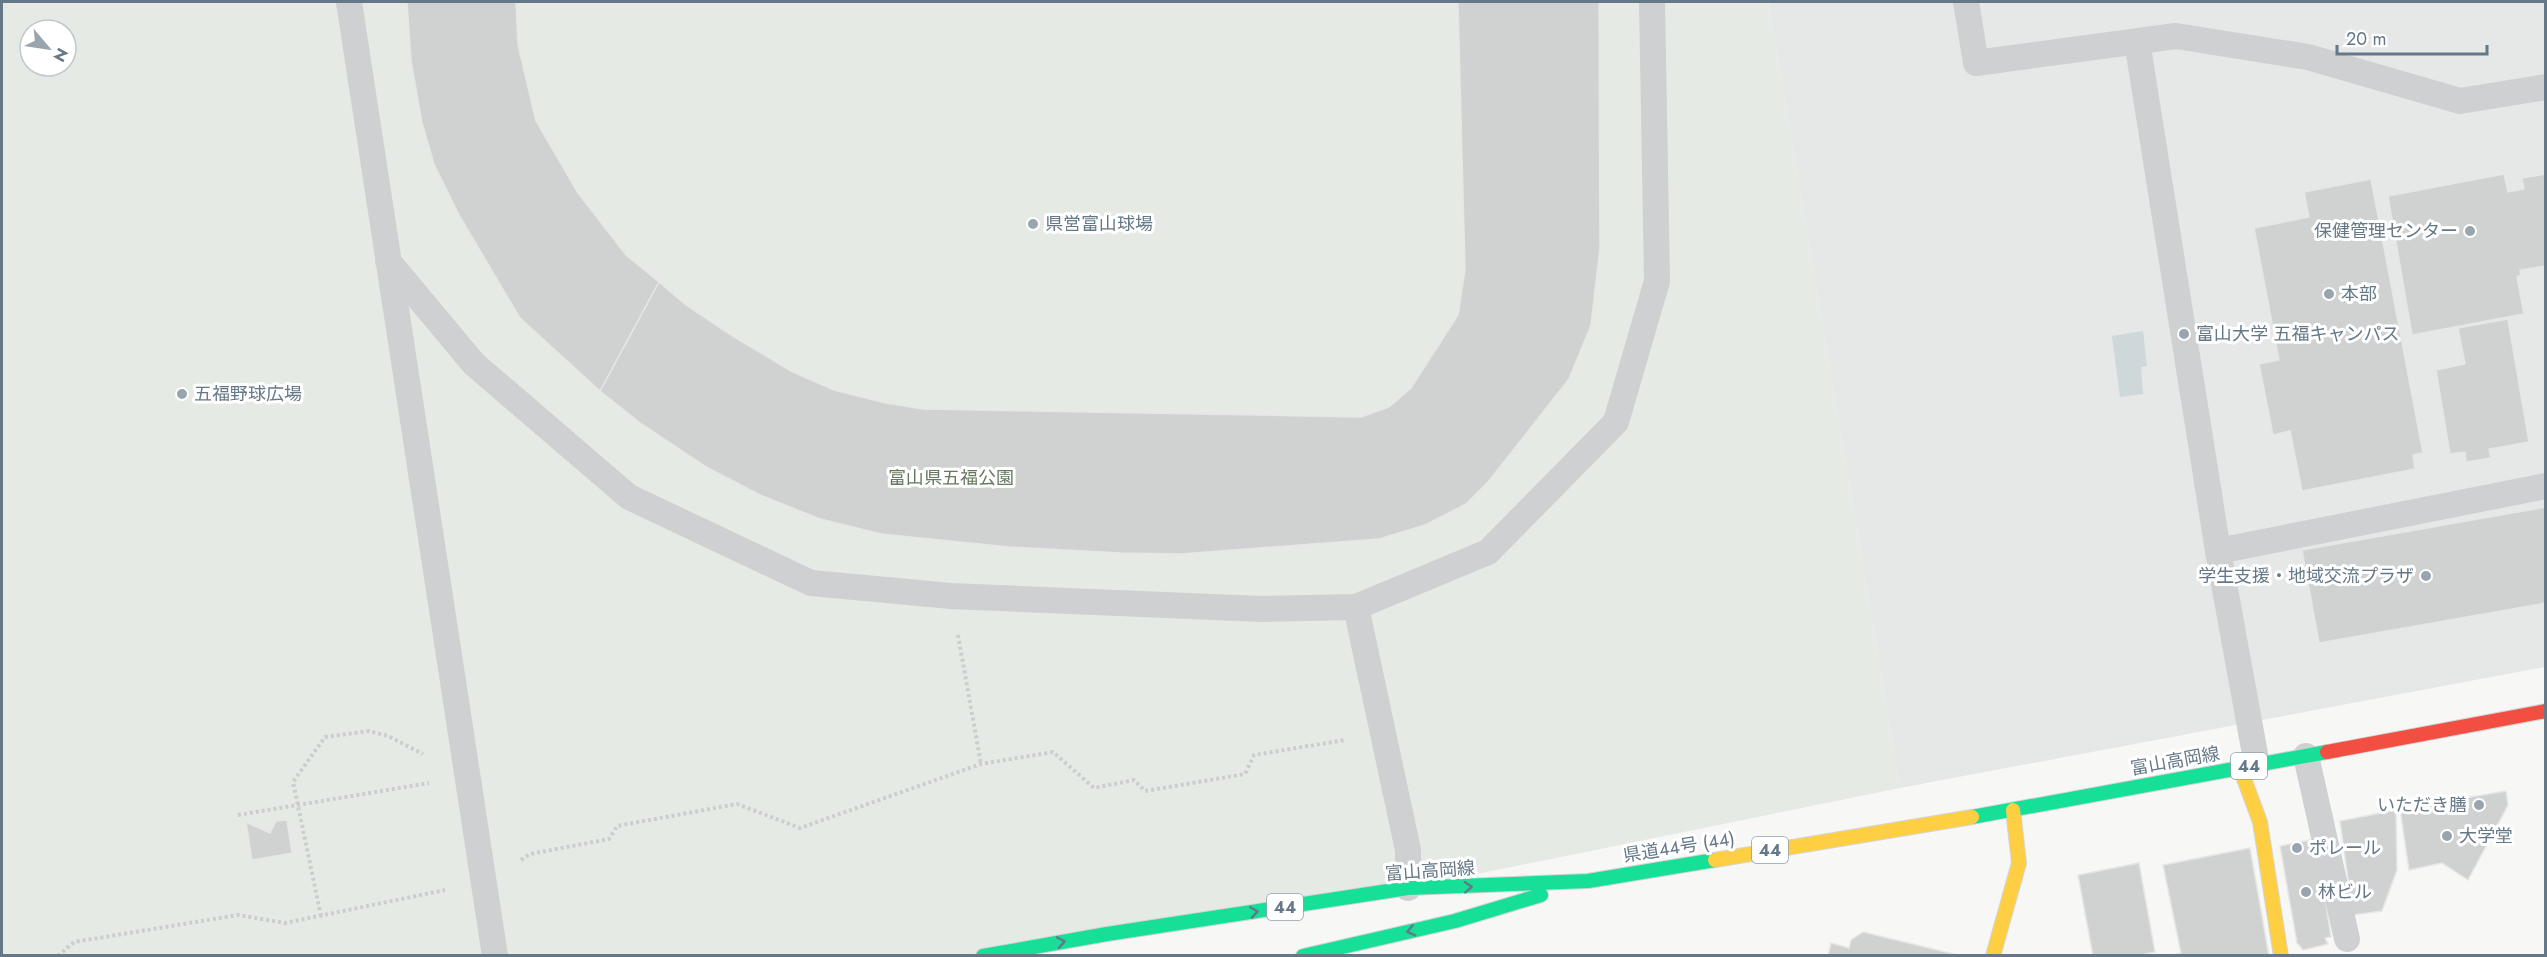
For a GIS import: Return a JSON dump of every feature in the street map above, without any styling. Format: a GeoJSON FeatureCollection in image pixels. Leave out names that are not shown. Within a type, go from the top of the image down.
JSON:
{"type":"FeatureCollection","features":[{"type":"Feature","properties":{"kind":"main road","name":"富山高岡線"},"geometry":{"type":"LineString","coordinates":[[1952,820],[2546,711]]}},
{"type":"Feature","properties":{"kind":"main road"},"geometry":{"type":"LineString","coordinates":[[2249,766],[2281,956]]}},
{"type":"Feature","properties":{"kind":"main road"},"geometry":{"type":"LineString","coordinates":[[1993,956],[2019,863],[2013,810]]}},
{"type":"Feature","properties":{"kind":"main road","name":"県道44号 (44)"},"geometry":{"type":"LineString","coordinates":[[1588,881],[1952,820]]}},
{"type":"Feature","properties":{"kind":"main road","name":"富山高岡線"},"geometry":{"type":"LineString","coordinates":[[983,956],[1107,934],[1408,888],[1588,881]]}},
{"type":"Feature","properties":{"kind":"main road","name":"44"},"geometry":{"type":"LineString","coordinates":[[1303,956],[1455,921],[1588,881]]}},
{"type":"Feature","properties":{"kind":"lane"},"geometry":{"type":"LineString","coordinates":[[349,2],[482,883],[495,956]]}},
{"type":"Feature","properties":{"kind":"lane"},"geometry":{"type":"LineString","coordinates":[[387,261],[474,364],[629,497],[811,583],[951,597],[1262,609],[1356,607],[1488,552],[1616,422],[1658,281],[1652,2]]}},
{"type":"Feature","properties":{"kind":"lane"},"geometry":{"type":"LineString","coordinates":[[1966,2],[1976,63],[2176,36],[2308,57],[2460,101],[2546,87]]}},
{"type":"Feature","properties":{"kind":"lane"},"geometry":{"type":"LineString","coordinates":[[2137,41],[2218,551],[2249,766]]}},
{"type":"Feature","properties":{"kind":"lane"},"geometry":{"type":"LineString","coordinates":[[2218,551],[2546,486]]}},
{"type":"Feature","properties":{"kind":"lane"},"geometry":{"type":"LineString","coordinates":[[1356,607],[1408,850],[1408,888]]}},
{"type":"Feature","properties":{"kind":"lane"},"geometry":{"type":"LineString","coordinates":[[2306,756],[2347,939]]}},
{"type":"Feature","properties":{"kind":"path"},"geometry":{"type":"LineString","coordinates":[[951,597],[981,764]]}},
{"type":"Feature","properties":{"kind":"path"},"geometry":{"type":"LineString","coordinates":[[321,916],[293,782],[325,737],[369,731],[388,736],[466,777]]}},
{"type":"Feature","properties":{"kind":"path"},"geometry":{"type":"LineString","coordinates":[[58,956],[74,942],[238,915],[285,923],[482,883],[530,854],[609,839],[617,826],[736,804],[800,828],[981,764],[1053,752],[1094,788],[1134,780],[1145,791],[1245,774],[1254,755],[1382,734]]}},
{"type":"Feature","properties":{"kind":"path"},"geometry":{"type":"LineString","coordinates":[[238,815],[466,777]]}},
{"type":"Feature","properties":{"kind":"shaded area","name":"富山大学 五福キャンパス"},"geometry":{"type":"Polygon","coordinates":[[[1768,2],[2545,2],[2545,667],[1900,788],[1768,2]]]}},
{"type":"Feature","properties":{"kind":"shaded area"},"geometry":{"type":"Polygon","coordinates":[[[2143,331],[2147,366],[2141,367],[2143,394],[2120,397],[2112,336],[2143,331]]]}},
{"type":"Feature","properties":{"kind":"green space","name":"富山県五福公園"},"geometry":{"type":"Polygon","coordinates":[[[2,2],[1768,2],[1900,788],[1408,888],[1003,955],[2,956],[2,2]]]}},
{"type":"Feature","properties":{"kind":"building"},"geometry":{"type":"Polygon","coordinates":[[[407,2],[516,2],[518,45],[536,121],[578,193],[626,255],[659,282],[600,391],[520,318],[459,215],[434,164],[422,123],[411,61],[407,2]]]}},
{"type":"Feature","properties":{"kind":"building"},"geometry":{"type":"Polygon","coordinates":[[[1458,2],[1599,2],[1600,248],[1591,325],[1569,379],[1488,482],[1466,504],[1425,525],[1379,539],[1181,554],[1009,547],[881,534],[820,519],[760,495],[708,468],[639,422],[600,391],[659,282],[686,305],[791,371],[834,390],[886,403],[923,409],[1361,417],[1389,407],[1411,388],[1458,315],[1465,270],[1458,2]]]}},
{"type":"Feature","properties":{"kind":"building","name":"保健管理センター"},"geometry":{"type":"Polygon","coordinates":[[[2504,174],[2508,192],[2524,189],[2522,178],[2546,174],[2546,266],[2520,270],[2521,275],[2517,277],[2524,314],[2412,335],[2388,196],[2504,174]]]}},
{"type":"Feature","properties":{"kind":"building","name":"本部"},"geometry":{"type":"Polygon","coordinates":[[[2371,179],[2423,453],[2413,455],[2415,469],[2302,491],[2290,431],[2273,435],[2259,364],[2279,360],[2254,228],[2309,217],[2304,192],[2371,179]]]}},
{"type":"Feature","properties":{"kind":"building"},"geometry":{"type":"Polygon","coordinates":[[[2508,319],[2529,442],[2489,449],[2491,458],[2466,462],[2465,452],[2450,454],[2436,370],[2465,364],[2458,328],[2508,319]]]}},
{"type":"Feature","properties":{"kind":"building","name":"学生支援・地域交流プラザ"},"geometry":{"type":"Polygon","coordinates":[[[2546,507],[2546,603],[2319,643],[2302,550],[2546,507]]]}},
{"type":"Feature","properties":{"kind":"building","name":"大学堂"},"geometry":{"type":"Polygon","coordinates":[[[2506,791],[2508,805],[2468,880],[2442,863],[2409,870],[2400,809],[2506,791]]]}},
{"type":"Feature","properties":{"kind":"building"},"geometry":{"type":"Polygon","coordinates":[[[2396,810],[2397,870],[2382,911],[2353,915],[2340,821],[2396,810]]]}},
{"type":"Feature","properties":{"kind":"building"},"geometry":{"type":"Polygon","coordinates":[[[287,820],[292,853],[252,860],[246,822],[270,833],[276,821],[287,820]]]}},
{"type":"Feature","properties":{"kind":"building","name":"林ビル"},"geometry":{"type":"Polygon","coordinates":[[[2316,839],[2331,937],[2325,938],[2328,944],[2303,950],[2297,943],[2280,846],[2316,839]]]}},
{"type":"Feature","properties":{"kind":"building"},"geometry":{"type":"Polygon","coordinates":[[[2250,848],[2269,956],[2170,956],[2181,953],[2163,865],[2250,848]]]}},
{"type":"Feature","properties":{"kind":"building"},"geometry":{"type":"Polygon","coordinates":[[[2139,863],[2155,952],[2136,956],[2093,956],[2078,875],[2139,863]]]}},
{"type":"Feature","properties":{"kind":"building"},"geometry":{"type":"Polygon","coordinates":[[[1863,932],[1962,956],[1828,956],[1831,943],[1849,948],[1851,940],[1863,932]]]}},
{"type":"Feature","properties":{"kind":"traffic: fast"},"geometry":{"type":"LineString","coordinates":[[1972,817],[2327,752]]}},
{"type":"Feature","properties":{"kind":"traffic: fast"},"geometry":{"type":"LineString","coordinates":[[983,956],[1107,934],[1408,888],[1588,881],[1715,860]]}},
{"type":"Feature","properties":{"kind":"traffic: fast"},"geometry":{"type":"LineString","coordinates":[[1303,956],[1455,921],[1541,895]]}},
{"type":"Feature","properties":{"kind":"traffic: slow"},"geometry":{"type":"LineString","coordinates":[[2240,768],[2260,822],[2281,956]]}},
{"type":"Feature","properties":{"kind":"traffic: slow"},"geometry":{"type":"LineString","coordinates":[[1993,956],[2019,863],[2013,810]]}},
{"type":"Feature","properties":{"kind":"traffic: slow"},"geometry":{"type":"LineString","coordinates":[[1715,860],[1972,817]]}},
{"type":"Feature","properties":{"kind":"traffic: jam"},"geometry":{"type":"LineString","coordinates":[[2327,752],[2546,711]]}},
{"type":"Feature","properties":{"kind":"place","name":"県営富山球場"},"geometry":{"type":"Point","coordinates":[1033,224]}},
{"type":"Feature","properties":{"kind":"place","name":"保健管理センター"},"geometry":{"type":"Point","coordinates":[2470,231]}},
{"type":"Feature","properties":{"kind":"place","name":"本部"},"geometry":{"type":"Point","coordinates":[2329,294]}},
{"type":"Feature","properties":{"kind":"place","name":"富山大学 五福キャンパス"},"geometry":{"type":"Point","coordinates":[2184,334]}},
{"type":"Feature","properties":{"kind":"place","name":"五福野球広場"},"geometry":{"type":"Point","coordinates":[182,394]}},
{"type":"Feature","properties":{"kind":"place","name":"学生支援・地域交流プラザ"},"geometry":{"type":"Point","coordinates":[2426,576]}},
{"type":"Feature","properties":{"kind":"place","name":"いただき膳"},"geometry":{"type":"Point","coordinates":[2479,805]}},
{"type":"Feature","properties":{"kind":"place","name":"大学堂"},"geometry":{"type":"Point","coordinates":[2447,836]}},
{"type":"Feature","properties":{"kind":"place","name":"ポレール"},"geometry":{"type":"Point","coordinates":[2297,848]}},
{"type":"Feature","properties":{"kind":"place","name":"林ビル"},"geometry":{"type":"Point","coordinates":[2306,892]}}]}
